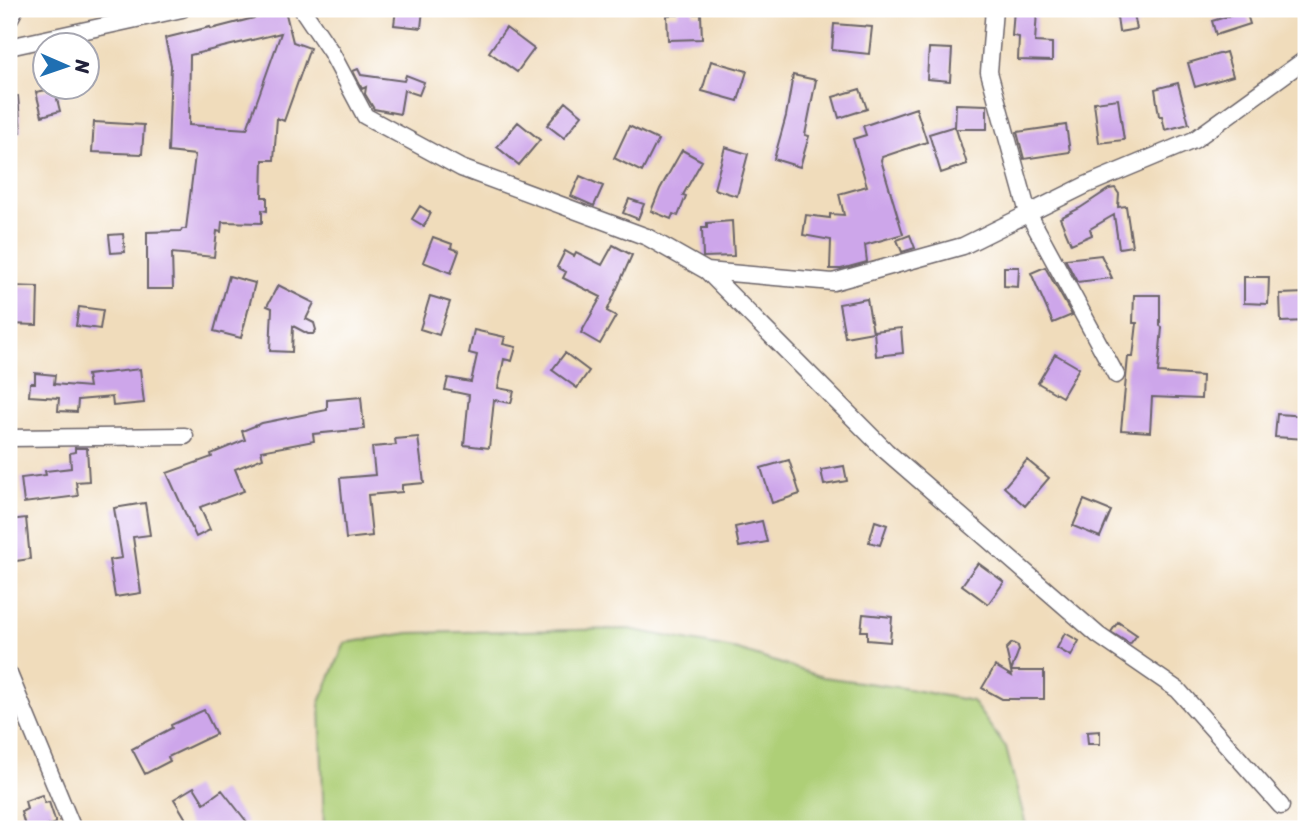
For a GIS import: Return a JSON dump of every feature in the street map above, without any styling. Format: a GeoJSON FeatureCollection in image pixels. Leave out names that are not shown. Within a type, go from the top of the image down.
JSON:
{"type":"FeatureCollection","features":[{"type":"Feature","properties":{"kind":"street"},"geometry":{"type":"LineString","coordinates":[[9,20],[15,9]]}},
{"type":"Feature","properties":{"kind":"street"},"geometry":{"type":"LineString","coordinates":[[9,47],[182,9]]}},
{"type":"Feature","properties":{"kind":"street"},"geometry":{"type":"LineString","coordinates":[[302,9],[331,52],[365,116],[461,168],[647,237],[707,271],[886,450],[1098,635],[1178,690],[1281,806]]}},
{"type":"Feature","properties":{"kind":"street"},"geometry":{"type":"LineString","coordinates":[[994,9],[989,72],[1028,213],[1116,374]]}},
{"type":"Feature","properties":{"kind":"street"},"geometry":{"type":"LineString","coordinates":[[707,271],[832,282],[963,246],[1086,185],[1194,140],[1306,59]]}},
{"type":"Feature","properties":{"kind":"street"},"geometry":{"type":"LineString","coordinates":[[9,438],[186,436]]}},
{"type":"Feature","properties":{"kind":"street"},"geometry":{"type":"LineString","coordinates":[[9,674],[73,829]]}},
{"type":"Feature","properties":{"kind":"green space"},"geometry":{"type":"Polygon","coordinates":[[[629,629],[738,650],[823,677],[972,701],[1006,748],[1025,829],[324,829],[320,702],[345,643],[409,633],[629,629]]]}},
{"type":"Feature","properties":{"kind":"building"},"geometry":{"type":"Polygon","coordinates":[[[396,9],[423,9],[421,28],[394,25],[396,9]]]}},
{"type":"Feature","properties":{"kind":"building"},"geometry":{"type":"Polygon","coordinates":[[[678,9],[693,9],[693,14],[701,14],[702,39],[668,40],[667,15],[678,15],[678,9]]]}},
{"type":"Feature","properties":{"kind":"building"},"geometry":{"type":"Polygon","coordinates":[[[1014,9],[1037,11],[1035,42],[1052,43],[1052,61],[1018,60],[1019,37],[1012,36],[1014,9]]]}},
{"type":"Feature","properties":{"kind":"building"},"geometry":{"type":"Polygon","coordinates":[[[1116,9],[1133,9],[1137,29],[1119,32],[1116,9]]]}},
{"type":"Feature","properties":{"kind":"building"},"geometry":{"type":"Polygon","coordinates":[[[285,10],[293,42],[310,48],[284,121],[277,118],[274,160],[263,160],[262,197],[267,197],[267,211],[262,210],[262,223],[222,222],[221,232],[217,231],[214,257],[172,253],[173,289],[147,289],[147,232],[186,229],[195,155],[168,152],[171,65],[165,38],[210,27],[211,29],[285,10]],[[281,33],[190,55],[189,125],[247,129],[281,33]]]}},
{"type":"Feature","properties":{"kind":"building"},"geometry":{"type":"Polygon","coordinates":[[[1246,11],[1250,24],[1216,35],[1212,21],[1246,11]]]}},
{"type":"Feature","properties":{"kind":"building"},"geometry":{"type":"Polygon","coordinates":[[[834,24],[872,27],[869,54],[832,50],[834,24]]]}},
{"type":"Feature","properties":{"kind":"building"},"geometry":{"type":"Polygon","coordinates":[[[506,28],[534,49],[517,72],[489,52],[506,28]]]}},
{"type":"Feature","properties":{"kind":"building"},"geometry":{"type":"Polygon","coordinates":[[[929,48],[952,49],[950,81],[927,79],[929,48]]]}},
{"type":"Feature","properties":{"kind":"building"},"geometry":{"type":"Polygon","coordinates":[[[1226,52],[1233,76],[1195,87],[1188,63],[1226,52]]]}},
{"type":"Feature","properties":{"kind":"building"},"geometry":{"type":"Polygon","coordinates":[[[711,61],[747,71],[738,101],[702,91],[711,61]]]}},
{"type":"Feature","properties":{"kind":"building"},"geometry":{"type":"Polygon","coordinates":[[[358,69],[361,75],[404,81],[406,75],[424,82],[419,95],[404,90],[400,114],[374,109],[365,94],[366,87],[362,89],[353,71],[358,69]]]}},
{"type":"Feature","properties":{"kind":"building"},"geometry":{"type":"Polygon","coordinates":[[[793,75],[816,80],[805,135],[809,136],[800,167],[774,159],[786,116],[793,75]]]}},
{"type":"Feature","properties":{"kind":"building"},"geometry":{"type":"Polygon","coordinates":[[[1178,83],[1189,124],[1165,130],[1162,116],[1159,116],[1155,89],[1178,83]]]}},
{"type":"Feature","properties":{"kind":"building"},"geometry":{"type":"Polygon","coordinates":[[[860,89],[867,109],[839,118],[833,97],[860,89]]]}},
{"type":"Feature","properties":{"kind":"building"},"geometry":{"type":"Polygon","coordinates":[[[9,96],[18,96],[21,132],[9,133],[9,96]]]}},
{"type":"Feature","properties":{"kind":"building"},"geometry":{"type":"Polygon","coordinates":[[[1118,99],[1124,140],[1099,143],[1094,102],[1118,99]]]}},
{"type":"Feature","properties":{"kind":"building"},"geometry":{"type":"Polygon","coordinates":[[[38,102],[58,102],[60,111],[42,116],[38,102]]]}},
{"type":"Feature","properties":{"kind":"building"},"geometry":{"type":"Polygon","coordinates":[[[566,102],[582,115],[564,138],[547,125],[566,102]]]}},
{"type":"Feature","properties":{"kind":"building"},"geometry":{"type":"Polygon","coordinates":[[[956,104],[987,105],[987,129],[956,129],[967,164],[941,173],[929,134],[955,128],[956,104]]]}},
{"type":"Feature","properties":{"kind":"building"},"geometry":{"type":"Polygon","coordinates":[[[916,108],[927,142],[882,157],[881,160],[903,234],[865,245],[867,262],[830,269],[831,240],[803,235],[806,215],[830,218],[830,214],[844,215],[839,194],[867,186],[853,139],[866,135],[863,126],[916,108]]]}},
{"type":"Feature","properties":{"kind":"building"},"geometry":{"type":"Polygon","coordinates":[[[94,122],[144,125],[142,154],[92,152],[94,122]]]}},
{"type":"Feature","properties":{"kind":"building"},"geometry":{"type":"Polygon","coordinates":[[[518,122],[540,140],[519,165],[497,147],[518,122]]]}},
{"type":"Feature","properties":{"kind":"building"},"geometry":{"type":"Polygon","coordinates":[[[1066,125],[1070,152],[1024,159],[1017,132],[1066,125]]]}},
{"type":"Feature","properties":{"kind":"building"},"geometry":{"type":"Polygon","coordinates":[[[629,126],[658,140],[642,172],[614,158],[629,126]]]}},
{"type":"Feature","properties":{"kind":"building"},"geometry":{"type":"Polygon","coordinates":[[[725,147],[748,154],[737,196],[714,189],[725,147]]]}},
{"type":"Feature","properties":{"kind":"building"},"geometry":{"type":"Polygon","coordinates":[[[682,150],[702,161],[683,195],[686,196],[678,216],[673,214],[671,219],[651,211],[682,150]]]}},
{"type":"Feature","properties":{"kind":"building"},"geometry":{"type":"Polygon","coordinates":[[[580,176],[603,186],[594,206],[571,196],[580,176]]]}},
{"type":"Feature","properties":{"kind":"building"},"geometry":{"type":"Polygon","coordinates":[[[1115,188],[1119,194],[1118,207],[1126,206],[1132,246],[1119,248],[1114,215],[1090,229],[1092,235],[1071,244],[1060,218],[1115,188]]]}},
{"type":"Feature","properties":{"kind":"building"},"geometry":{"type":"Polygon","coordinates":[[[629,199],[644,204],[638,219],[623,213],[629,199]]]}},
{"type":"Feature","properties":{"kind":"building"},"geometry":{"type":"Polygon","coordinates":[[[420,206],[431,213],[424,226],[412,219],[420,206]]]}},
{"type":"Feature","properties":{"kind":"building"},"geometry":{"type":"Polygon","coordinates":[[[732,221],[734,256],[703,257],[702,228],[707,228],[707,223],[732,221]]]}},
{"type":"Feature","properties":{"kind":"building"},"geometry":{"type":"Polygon","coordinates":[[[123,234],[125,252],[111,253],[109,235],[123,234]]]}},
{"type":"Feature","properties":{"kind":"building"},"geometry":{"type":"Polygon","coordinates":[[[910,235],[915,248],[902,252],[897,240],[910,235]]]}},
{"type":"Feature","properties":{"kind":"building"},"geometry":{"type":"Polygon","coordinates":[[[433,237],[452,244],[451,248],[459,251],[451,273],[423,262],[433,237]]]}},
{"type":"Feature","properties":{"kind":"building"},"geometry":{"type":"Polygon","coordinates":[[[613,245],[632,255],[607,311],[616,316],[600,344],[581,333],[601,297],[563,278],[566,272],[557,267],[565,251],[574,256],[576,252],[602,265],[613,245]]]}},
{"type":"Feature","properties":{"kind":"building"},"geometry":{"type":"Polygon","coordinates":[[[1101,255],[1112,278],[1077,282],[1065,259],[1101,255]]]}},
{"type":"Feature","properties":{"kind":"building"},"geometry":{"type":"Polygon","coordinates":[[[1004,267],[1019,267],[1018,287],[1004,286],[1004,267]]]}},
{"type":"Feature","properties":{"kind":"building"},"geometry":{"type":"Polygon","coordinates":[[[1045,267],[1072,315],[1053,323],[1031,273],[1045,267]]]}},
{"type":"Feature","properties":{"kind":"building"},"geometry":{"type":"Polygon","coordinates":[[[229,276],[255,283],[241,338],[214,331],[229,276]]]}},
{"type":"Feature","properties":{"kind":"building"},"geometry":{"type":"Polygon","coordinates":[[[1244,277],[1269,277],[1268,304],[1244,303],[1244,277]]]}},
{"type":"Feature","properties":{"kind":"building"},"geometry":{"type":"Polygon","coordinates":[[[278,285],[314,303],[306,319],[314,323],[316,330],[313,334],[308,334],[293,326],[292,352],[270,351],[272,308],[267,306],[278,285]]]}},
{"type":"Feature","properties":{"kind":"building"},"geometry":{"type":"Polygon","coordinates":[[[9,286],[38,287],[37,325],[9,324],[9,286]]]}},
{"type":"Feature","properties":{"kind":"building"},"geometry":{"type":"Polygon","coordinates":[[[1306,293],[1306,321],[1281,322],[1280,294],[1306,293]]]}},
{"type":"Feature","properties":{"kind":"building"},"geometry":{"type":"Polygon","coordinates":[[[1134,295],[1160,295],[1162,327],[1158,373],[1202,376],[1201,399],[1152,397],[1150,432],[1121,430],[1128,357],[1133,357],[1137,323],[1133,323],[1134,295]]]}},
{"type":"Feature","properties":{"kind":"building"},"geometry":{"type":"Polygon","coordinates":[[[430,296],[450,302],[439,335],[420,329],[430,296]]]}},
{"type":"Feature","properties":{"kind":"building"},"geometry":{"type":"Polygon","coordinates":[[[867,299],[873,332],[845,337],[839,304],[867,299]]]}},
{"type":"Feature","properties":{"kind":"building"},"geometry":{"type":"Polygon","coordinates":[[[79,307],[103,310],[100,329],[76,326],[79,307]]]}},
{"type":"Feature","properties":{"kind":"building"},"geometry":{"type":"Polygon","coordinates":[[[901,328],[903,353],[876,356],[874,331],[901,328]]]}},
{"type":"Feature","properties":{"kind":"building"},"geometry":{"type":"Polygon","coordinates":[[[474,330],[505,337],[503,344],[516,347],[512,361],[504,359],[498,388],[514,391],[511,403],[494,400],[489,448],[464,445],[469,395],[445,390],[448,378],[471,382],[477,355],[469,353],[474,330]]]}},
{"type":"Feature","properties":{"kind":"building"},"geometry":{"type":"Polygon","coordinates":[[[565,353],[589,371],[577,388],[552,370],[565,353]]]}},
{"type":"Feature","properties":{"kind":"building"},"geometry":{"type":"Polygon","coordinates":[[[1055,354],[1079,368],[1062,397],[1038,383],[1055,354]]]}},
{"type":"Feature","properties":{"kind":"building"},"geometry":{"type":"Polygon","coordinates":[[[140,369],[144,403],[113,406],[112,397],[78,400],[77,412],[58,411],[59,398],[29,396],[30,383],[35,383],[35,373],[55,375],[54,384],[89,387],[87,375],[140,369]]]}},
{"type":"Feature","properties":{"kind":"building"},"geometry":{"type":"Polygon","coordinates":[[[361,397],[364,429],[313,434],[314,441],[261,451],[263,458],[235,469],[244,491],[200,507],[210,530],[196,537],[167,473],[212,457],[211,454],[245,440],[242,431],[262,423],[327,410],[327,400],[361,397]]]}},
{"type":"Feature","properties":{"kind":"building"},"geometry":{"type":"Polygon","coordinates":[[[1277,414],[1306,416],[1306,439],[1275,437],[1277,414]]]}},
{"type":"Feature","properties":{"kind":"building"},"geometry":{"type":"Polygon","coordinates":[[[418,437],[424,483],[402,485],[402,492],[368,495],[372,536],[346,539],[340,478],[375,475],[372,447],[396,445],[395,439],[418,437]]]}},
{"type":"Feature","properties":{"kind":"building"},"geometry":{"type":"Polygon","coordinates":[[[75,448],[87,448],[89,481],[76,482],[78,496],[24,503],[21,478],[46,475],[45,471],[71,468],[70,453],[75,452],[75,448]]]}},
{"type":"Feature","properties":{"kind":"building"},"geometry":{"type":"Polygon","coordinates":[[[789,460],[800,494],[772,503],[761,468],[789,460]]]}},
{"type":"Feature","properties":{"kind":"building"},"geometry":{"type":"Polygon","coordinates":[[[1027,460],[1049,478],[1025,506],[1004,487],[1027,460]]]}},
{"type":"Feature","properties":{"kind":"building"},"geometry":{"type":"Polygon","coordinates":[[[844,466],[847,481],[824,485],[821,470],[844,466]]]}},
{"type":"Feature","properties":{"kind":"building"},"geometry":{"type":"Polygon","coordinates":[[[1084,500],[1111,511],[1100,537],[1073,526],[1084,500]]]}},
{"type":"Feature","properties":{"kind":"building"},"geometry":{"type":"Polygon","coordinates":[[[145,503],[150,535],[133,537],[141,593],[115,597],[109,560],[122,558],[114,508],[145,503]]]}},
{"type":"Feature","properties":{"kind":"building"},"geometry":{"type":"Polygon","coordinates":[[[26,518],[30,559],[9,562],[9,520],[26,518]]]}},
{"type":"Feature","properties":{"kind":"building"},"geometry":{"type":"Polygon","coordinates":[[[762,521],[767,542],[739,547],[735,527],[762,521]]]}},
{"type":"Feature","properties":{"kind":"building"},"geometry":{"type":"Polygon","coordinates":[[[875,521],[887,525],[880,545],[869,542],[875,521]]]}},
{"type":"Feature","properties":{"kind":"building"},"geometry":{"type":"Polygon","coordinates":[[[978,563],[1004,582],[988,604],[962,585],[978,563]]]}},
{"type":"Feature","properties":{"kind":"building"},"geometry":{"type":"Polygon","coordinates":[[[863,614],[892,617],[890,642],[867,640],[867,631],[861,631],[863,614]]]}},
{"type":"Feature","properties":{"kind":"building"},"geometry":{"type":"Polygon","coordinates":[[[1118,622],[1137,635],[1130,644],[1111,632],[1118,622]]]}},
{"type":"Feature","properties":{"kind":"building"},"geometry":{"type":"Polygon","coordinates":[[[1065,633],[1079,641],[1071,656],[1057,648],[1065,633]]]}},
{"type":"Feature","properties":{"kind":"building"},"geometry":{"type":"Polygon","coordinates":[[[1012,643],[1018,646],[1019,650],[1011,671],[1006,649],[1012,643]]]}},
{"type":"Feature","properties":{"kind":"building"},"geometry":{"type":"Polygon","coordinates":[[[995,666],[1012,676],[1011,671],[1044,671],[1044,699],[1002,699],[982,688],[995,666]]]}},
{"type":"Feature","properties":{"kind":"building"},"geometry":{"type":"Polygon","coordinates":[[[204,710],[216,734],[168,757],[170,761],[145,774],[132,749],[172,728],[171,725],[204,710]]]}},
{"type":"Feature","properties":{"kind":"building"},"geometry":{"type":"Polygon","coordinates":[[[1100,731],[1100,744],[1088,744],[1087,732],[1100,731]]]}},
{"type":"Feature","properties":{"kind":"building"},"geometry":{"type":"Polygon","coordinates":[[[194,787],[204,803],[222,790],[247,822],[238,829],[192,829],[174,799],[194,787]]]}},
{"type":"Feature","properties":{"kind":"building"},"geometry":{"type":"Polygon","coordinates":[[[42,795],[45,803],[49,802],[56,823],[39,829],[26,829],[21,812],[27,809],[25,801],[42,795]]]}}]}
